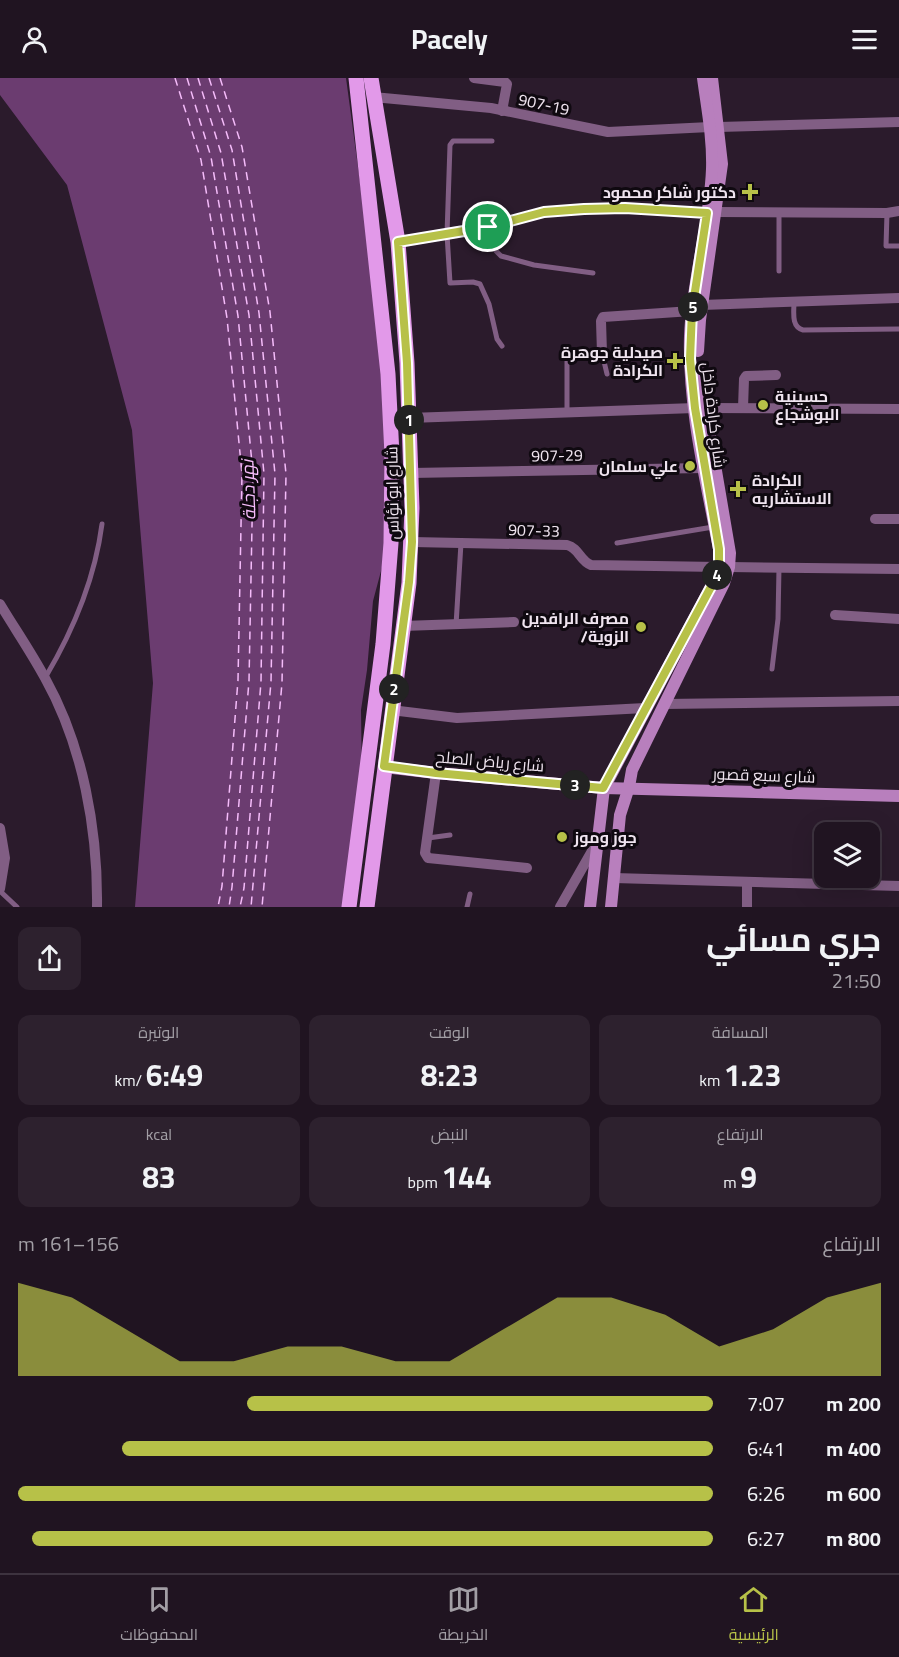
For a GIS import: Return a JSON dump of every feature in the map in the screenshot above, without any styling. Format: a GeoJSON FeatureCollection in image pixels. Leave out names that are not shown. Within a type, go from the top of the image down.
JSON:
{"type":"FeatureCollection","features":[{"type":"Feature","properties":{"kind":"main road","name":"شارع ابو نؤاس"},"geometry":{"type":"LineString","coordinates":[[350,907],[383,644],[391,543],[388,374],[356,78]]}},
{"type":"Feature","properties":{"kind":"main road","name":"شارع ابو نؤاس"},"geometry":{"type":"LineString","coordinates":[[367,907],[412,542],[409,418],[398,242],[370,78]]}},
{"type":"Feature","properties":{"kind":"main road","name":"شارع كرادة داخل"},"geometry":{"type":"LineString","coordinates":[[703,78],[715,127]]}},
{"type":"Feature","properties":{"kind":"main road","name":"شارع كرادة داخل"},"geometry":{"type":"LineString","coordinates":[[590,907],[603,788],[730,554],[690,359],[711,213],[715,127],[712,78]]}},
{"type":"Feature","properties":{"kind":"main road","name":"شارع كرادة داخل"},"geometry":{"type":"LineString","coordinates":[[611,907],[620,815],[632,770],[724,584],[724,567],[704,468],[700,408]]}},
{"type":"Feature","properties":{"kind":"main road","name":"شارع رياض الصلح"},"geometry":{"type":"LineString","coordinates":[[384,766],[603,788],[629,787]]}},
{"type":"Feature","properties":{"kind":"main road","name":"شارع سبع قصور"},"geometry":{"type":"LineString","coordinates":[[629,787],[899,796]]}},
{"type":"Feature","properties":{"kind":"street"},"geometry":{"type":"LineString","coordinates":[[474,78],[507,84],[502,111]]}},
{"type":"Feature","properties":{"kind":"street","name":"907-19"},"geometry":{"type":"LineString","coordinates":[[373,97],[502,111],[608,132],[899,122]]}},
{"type":"Feature","properties":{"kind":"street"},"geometry":{"type":"LineString","coordinates":[[398,242],[488,227],[544,212],[584,209],[625,208],[711,213],[779,211],[887,213],[899,211]]}},
{"type":"Feature","properties":{"kind":"street"},"geometry":{"type":"LineString","coordinates":[[602,353],[600,341],[603,317],[697,308],[899,298]]}},
{"type":"Feature","properties":{"kind":"street"},"geometry":{"type":"LineString","coordinates":[[743,408],[746,376],[776,375]]}},
{"type":"Feature","properties":{"kind":"street"},"geometry":{"type":"LineString","coordinates":[[409,418],[700,408],[899,409]]}},
{"type":"Feature","properties":{"kind":"street","name":"907-29"},"geometry":{"type":"LineString","coordinates":[[411,473],[704,468]]}},
{"type":"Feature","properties":{"kind":"street"},"geometry":{"type":"LineString","coordinates":[[875,519],[899,519]]}},
{"type":"Feature","properties":{"kind":"street","name":"907-33"},"geometry":{"type":"LineString","coordinates":[[412,542],[567,545],[575,548],[584,561],[591,565],[899,569]]}},
{"type":"Feature","properties":{"kind":"street"},"geometry":{"type":"LineString","coordinates":[[0,604],[45,678],[66,722],[81,771],[91,821],[97,907]]}},
{"type":"Feature","properties":{"kind":"street"},"geometry":{"type":"LineString","coordinates":[[835,615],[899,619]]}},
{"type":"Feature","properties":{"kind":"street"},"geometry":{"type":"LineString","coordinates":[[403,626],[514,622]]}},
{"type":"Feature","properties":{"kind":"street"},"geometry":{"type":"LineString","coordinates":[[664,704],[899,701]]}},
{"type":"Feature","properties":{"kind":"street"},"geometry":{"type":"LineString","coordinates":[[392,710],[458,718],[645,708]]}},
{"type":"Feature","properties":{"kind":"street"},"geometry":{"type":"LineString","coordinates":[[436,773],[425,853],[428,858],[527,868]]}},
{"type":"Feature","properties":{"kind":"street"},"geometry":{"type":"LineString","coordinates":[[0,828],[5,858],[0,890]]}},
{"type":"Feature","properties":{"kind":"street"},"geometry":{"type":"LineString","coordinates":[[560,907],[596,844]]}},
{"type":"Feature","properties":{"kind":"street"},"geometry":{"type":"LineString","coordinates":[[614,879],[899,886]]}},
{"type":"Feature","properties":{"kind":"street"},"geometry":{"type":"LineString","coordinates":[[747,882],[747,907]]}},
{"type":"Feature","properties":{"kind":"lane"},"geometry":{"type":"LineString","coordinates":[[492,141],[453,141],[450,145],[447,234],[450,283],[480,284],[489,304],[497,339],[502,346]]}},
{"type":"Feature","properties":{"kind":"lane"},"geometry":{"type":"LineString","coordinates":[[779,211],[779,271]]}},
{"type":"Feature","properties":{"kind":"lane"},"geometry":{"type":"LineString","coordinates":[[887,213],[886,246],[899,246]]}},
{"type":"Feature","properties":{"kind":"lane"},"geometry":{"type":"LineString","coordinates":[[488,227],[496,251],[501,256],[534,265],[593,273]]}},
{"type":"Feature","properties":{"kind":"lane"},"geometry":{"type":"LineString","coordinates":[[794,302],[795,324],[798,329],[899,329]]}},
{"type":"Feature","properties":{"kind":"lane"},"geometry":{"type":"LineString","coordinates":[[567,413],[569,357],[575,353],[602,353],[607,374]]}},
{"type":"Feature","properties":{"kind":"lane"},"geometry":{"type":"LineString","coordinates":[[45,678],[60,652],[82,603],[100,540],[102,524]]}},
{"type":"Feature","properties":{"kind":"lane"},"geometry":{"type":"LineString","coordinates":[[617,543],[646,540],[715,526]]}},
{"type":"Feature","properties":{"kind":"lane"},"geometry":{"type":"LineString","coordinates":[[456,625],[461,543]]}},
{"type":"Feature","properties":{"kind":"lane"},"geometry":{"type":"LineString","coordinates":[[772,669],[778,619],[779,568]]}},
{"type":"Feature","properties":{"kind":"lane"},"geometry":{"type":"LineString","coordinates":[[428,838],[450,835]]}},
{"type":"Feature","properties":{"kind":"lane"},"geometry":{"type":"LineString","coordinates":[[0,890],[17,904],[17,907]]}},
{"type":"Feature","properties":{"kind":"lane"},"geometry":{"type":"LineString","coordinates":[[467,907],[470,894]]}},
{"type":"Feature","properties":{"kind":"water","name":"نهر دجلة"},"geometry":{"type":"Polygon","coordinates":[[[0,78],[346,78],[367,234],[387,428],[385,556],[373,601],[361,710],[362,783],[342,907],[135,907],[153,683],[132,430],[67,185],[0,95],[0,78]]]}},
{"type":"Feature","properties":{"kind":"ferry route"},"geometry":{"type":"LineString","coordinates":[[175,78],[201,160],[227,318],[242,474],[238,680],[222,886],[218,907]]}},
{"type":"Feature","properties":{"kind":"ferry route"},"geometry":{"type":"LineString","coordinates":[[187,78],[211,157],[238,316],[253,474],[249,681],[229,907]]}},
{"type":"Feature","properties":{"kind":"ferry route"},"geometry":{"type":"LineString","coordinates":[[198,78],[221,153],[249,315],[264,474],[261,682],[244,888],[240,907]]}},
{"type":"Feature","properties":{"kind":"ferry route"},"geometry":{"type":"LineString","coordinates":[[209,78],[232,150],[259,313],[275,474],[271,682],[251,907]]}},
{"type":"Feature","properties":{"kind":"ferry route"},"geometry":{"type":"LineString","coordinates":[[220,78],[242,147],[270,312],[286,474],[282,683],[262,907]]}},
{"type":"Feature","properties":{"kind":"place","name":"دكتور شاكر محمود"},"geometry":{"type":"Point","coordinates":[750,192]}},
{"type":"Feature","properties":{"kind":"place","name":"صيدلية جوهرة الكرادة"},"geometry":{"type":"Point","coordinates":[675,361]}},
{"type":"Feature","properties":{"kind":"place","name":"حسينية البوشجاع"},"geometry":{"type":"Point","coordinates":[763,405]}},
{"type":"Feature","properties":{"kind":"place","name":"علي سلمان"},"geometry":{"type":"Point","coordinates":[690,466]}},
{"type":"Feature","properties":{"kind":"place","name":"الكرادة الاستشاريه"},"geometry":{"type":"Point","coordinates":[738,489]}},
{"type":"Feature","properties":{"kind":"place","name":"مصرف الرافدين /الزوية"},"geometry":{"type":"Point","coordinates":[641,627]}},
{"type":"Feature","properties":{"kind":"place","name":"جوز وموز"},"geometry":{"type":"Point","coordinates":[562,837]}},
{"type":"Feature","properties":{"kind":"route"},"geometry":{"type":"LineString","coordinates":[[625,208],[707,213],[692,311],[690,359],[704,468],[719,549],[719,567],[712,585],[603,788],[384,766],[409,582],[412,542],[407,363],[398,242],[488,227],[544,212],[584,209],[625,208]]}}]}
